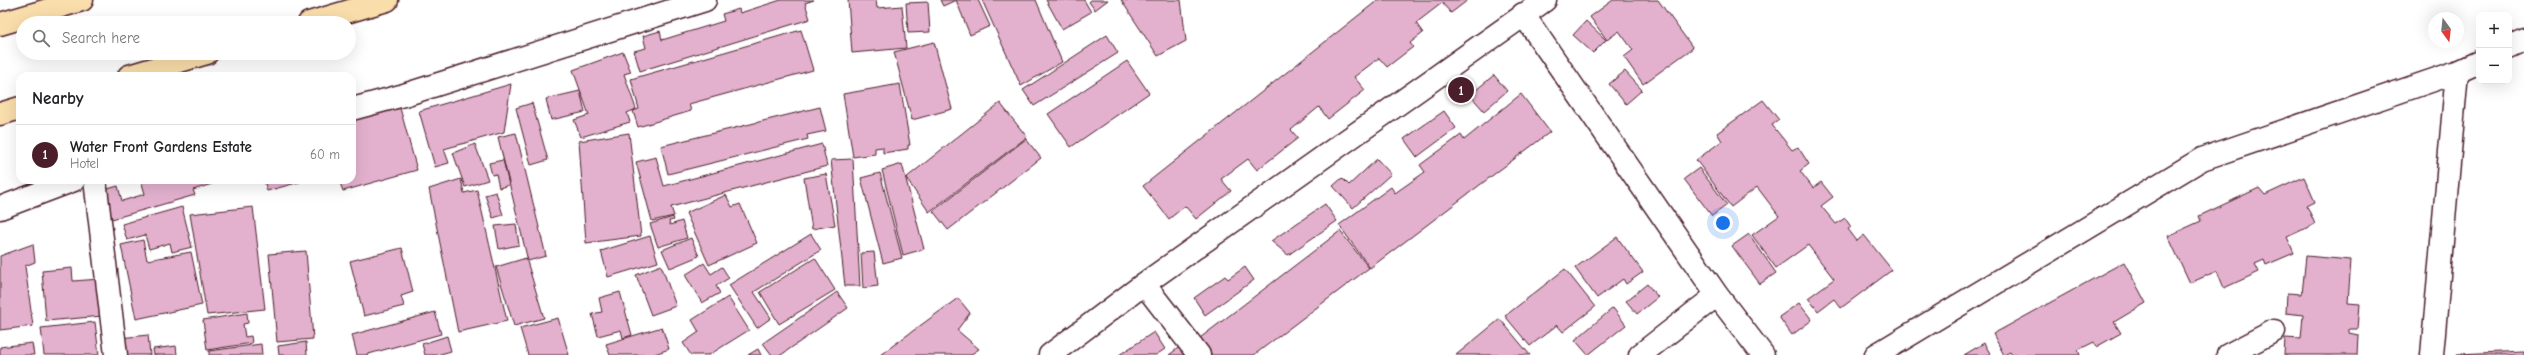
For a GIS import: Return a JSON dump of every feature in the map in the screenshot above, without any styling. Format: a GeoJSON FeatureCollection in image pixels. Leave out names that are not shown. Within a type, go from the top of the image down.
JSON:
{"type":"FeatureCollection","features":[{"type":"Feature","properties":{"kind":"highway"},"geometry":{"type":"LineString","coordinates":[[27,16],[82,0]]}},
{"type":"Feature","properties":{"kind":"highway"},"geometry":{"type":"LineString","coordinates":[[333,16],[387,0]]}},
{"type":"Feature","properties":{"kind":"highway"},"geometry":{"type":"LineString","coordinates":[[0,24],[16,19]]}},
{"type":"Feature","properties":{"kind":"highway"},"geometry":{"type":"LineString","coordinates":[[143,72],[183,60]]}},
{"type":"Feature","properties":{"kind":"highway"},"geometry":{"type":"LineString","coordinates":[[0,114],[16,109]]}},
{"type":"Feature","properties":{"kind":"street"},"geometry":{"type":"LineString","coordinates":[[356,108],[404,95],[705,0]]}},
{"type":"Feature","properties":{"kind":"street"},"geometry":{"type":"LineString","coordinates":[[1050,355],[1144,284],[1523,14],[1545,0]]}},
{"type":"Feature","properties":{"kind":"street"},"geometry":{"type":"LineString","coordinates":[[1523,14],[1717,295],[1763,355]]}},
{"type":"Feature","properties":{"kind":"street"},"geometry":{"type":"LineString","coordinates":[[2512,46],[2524,40]]}},
{"type":"Feature","properties":{"kind":"street"},"geometry":{"type":"LineString","coordinates":[[1876,355],[2202,159],[2456,72],[2476,63]]}},
{"type":"Feature","properties":{"kind":"street"},"geometry":{"type":"LineString","coordinates":[[2432,355],[2456,72]]}},
{"type":"Feature","properties":{"kind":"street"},"geometry":{"type":"LineString","coordinates":[[0,208],[63,184]]}},
{"type":"Feature","properties":{"kind":"street"},"geometry":{"type":"LineString","coordinates":[[95,184],[116,355]]}},
{"type":"Feature","properties":{"kind":"street"},"geometry":{"type":"LineString","coordinates":[[1144,284],[1199,355]]}},
{"type":"Feature","properties":{"kind":"street"},"geometry":{"type":"LineString","coordinates":[[1640,355],[1717,295]]}},
{"type":"Feature","properties":{"kind":"street"},"geometry":{"type":"LineString","coordinates":[[2228,355],[2274,331]]}},
{"type":"Feature","properties":{"kind":"building"},"geometry":{"type":"Polygon","coordinates":[[[781,0],[814,0],[805,3],[810,19],[640,71],[634,51],[646,48],[643,36],[660,31],[662,40],[724,21],[722,14],[739,9],[740,13],[781,0]]]}},
{"type":"Feature","properties":{"kind":"building"},"geometry":{"type":"Polygon","coordinates":[[[848,0],[876,0],[877,8],[902,6],[906,48],[852,53],[848,0]]]}},
{"type":"Feature","properties":{"kind":"building"},"geometry":{"type":"Polygon","coordinates":[[[940,0],[956,0],[943,6],[940,0]]]}},
{"type":"Feature","properties":{"kind":"building"},"geometry":{"type":"Polygon","coordinates":[[[956,0],[978,0],[990,26],[970,35],[956,0]]]}},
{"type":"Feature","properties":{"kind":"building"},"geometry":{"type":"Polygon","coordinates":[[[982,0],[1036,0],[1062,62],[1021,86],[982,0]]]}},
{"type":"Feature","properties":{"kind":"building"},"geometry":{"type":"Polygon","coordinates":[[[1046,0],[1084,0],[1091,12],[1062,29],[1046,0]]]}},
{"type":"Feature","properties":{"kind":"building"},"geometry":{"type":"Polygon","coordinates":[[[1091,0],[1108,0],[1095,10],[1089,2],[1091,0]]]}},
{"type":"Feature","properties":{"kind":"building"},"geometry":{"type":"Polygon","coordinates":[[[1121,0],[1181,0],[1186,41],[1158,56],[1121,0]]]}},
{"type":"Feature","properties":{"kind":"building"},"geometry":{"type":"Polygon","coordinates":[[[1378,0],[1468,0],[1451,13],[1442,3],[1416,23],[1423,33],[1410,43],[1413,47],[1387,67],[1379,58],[1354,77],[1365,90],[1328,119],[1319,107],[1291,130],[1298,138],[1257,170],[1248,159],[1221,179],[1231,191],[1196,219],[1185,206],[1169,219],[1143,186],[1378,0]]]}},
{"type":"Feature","properties":{"kind":"building"},"geometry":{"type":"Polygon","coordinates":[[[1613,0],[1658,0],[1693,48],[1643,84],[1624,57],[1633,50],[1619,31],[1607,40],[1590,17],[1613,0]]]}},
{"type":"Feature","properties":{"kind":"building"},"geometry":{"type":"Polygon","coordinates":[[[928,2],[930,32],[908,33],[906,3],[928,2]]]}},
{"type":"Feature","properties":{"kind":"building"},"geometry":{"type":"Polygon","coordinates":[[[1586,21],[1606,40],[1593,53],[1573,35],[1586,21]]]}},
{"type":"Feature","properties":{"kind":"building"},"geometry":{"type":"Polygon","coordinates":[[[801,30],[813,70],[689,104],[691,111],[638,127],[633,111],[639,109],[631,79],[801,30]]]}},
{"type":"Feature","properties":{"kind":"building"},"geometry":{"type":"Polygon","coordinates":[[[1107,35],[1118,53],[1034,106],[1023,90],[1107,35]]]}},
{"type":"Feature","properties":{"kind":"building"},"geometry":{"type":"Polygon","coordinates":[[[934,42],[952,109],[912,120],[894,52],[934,42]]]}},
{"type":"Feature","properties":{"kind":"building"},"geometry":{"type":"Polygon","coordinates":[[[623,52],[631,72],[624,74],[636,109],[627,113],[630,122],[581,137],[574,120],[589,115],[573,70],[623,52]]]}},
{"type":"Feature","properties":{"kind":"building"},"geometry":{"type":"Polygon","coordinates":[[[1127,61],[1149,93],[1071,147],[1048,114],[1127,61]]]}},
{"type":"Feature","properties":{"kind":"building"},"geometry":{"type":"Polygon","coordinates":[[[1625,71],[1642,90],[1626,104],[1609,84],[1625,71]]]}},
{"type":"Feature","properties":{"kind":"building"},"geometry":{"type":"Polygon","coordinates":[[[1494,75],[1507,91],[1484,111],[1470,95],[1494,75]]]}},
{"type":"Feature","properties":{"kind":"building"},"geometry":{"type":"Polygon","coordinates":[[[511,84],[504,132],[444,149],[449,163],[435,167],[419,111],[511,84]]]}},
{"type":"Feature","properties":{"kind":"building"},"geometry":{"type":"Polygon","coordinates":[[[900,84],[910,145],[908,145],[908,149],[883,153],[883,147],[875,148],[875,154],[853,157],[843,94],[900,84]]]}},
{"type":"Feature","properties":{"kind":"building"},"geometry":{"type":"Polygon","coordinates":[[[580,91],[585,112],[551,120],[546,99],[580,91]]]}},
{"type":"Feature","properties":{"kind":"building"},"geometry":{"type":"Polygon","coordinates":[[[1521,94],[1550,132],[1370,268],[1339,225],[1391,187],[1395,193],[1425,172],[1420,165],[1461,135],[1464,140],[1521,94]]]}},
{"type":"Feature","properties":{"kind":"building"},"geometry":{"type":"Polygon","coordinates":[[[1763,100],[1779,120],[1772,125],[1792,150],[1798,147],[1809,164],[1800,171],[1813,188],[1821,182],[1833,197],[1821,206],[1836,224],[1845,218],[1851,227],[1848,229],[1857,241],[1864,235],[1892,270],[1841,308],[1834,299],[1818,311],[1808,298],[1834,279],[1808,245],[1776,268],[1752,235],[1779,216],[1757,187],[1731,207],[1696,160],[1722,141],[1717,133],[1763,100]]]}},
{"type":"Feature","properties":{"kind":"building"},"geometry":{"type":"Polygon","coordinates":[[[532,103],[548,160],[531,165],[516,108],[532,103]]]}},
{"type":"Feature","properties":{"kind":"building"},"geometry":{"type":"Polygon","coordinates":[[[1000,103],[1027,137],[929,212],[906,178],[1000,103]]]}},
{"type":"Feature","properties":{"kind":"building"},"geometry":{"type":"Polygon","coordinates":[[[820,107],[826,131],[807,135],[808,139],[668,174],[661,146],[820,107]]]}},
{"type":"Feature","properties":{"kind":"building"},"geometry":{"type":"Polygon","coordinates":[[[400,108],[417,170],[343,191],[340,184],[356,184],[356,119],[400,108]]]}},
{"type":"Feature","properties":{"kind":"building"},"geometry":{"type":"Polygon","coordinates":[[[1444,111],[1456,128],[1417,157],[1404,139],[1444,111]]]}},
{"type":"Feature","properties":{"kind":"building"},"geometry":{"type":"Polygon","coordinates":[[[516,133],[546,256],[528,261],[498,137],[516,133]]]}},
{"type":"Feature","properties":{"kind":"building"},"geometry":{"type":"Polygon","coordinates":[[[629,133],[641,236],[586,243],[579,141],[629,133]]]}},
{"type":"Feature","properties":{"kind":"building"},"geometry":{"type":"Polygon","coordinates":[[[1026,139],[1041,158],[948,230],[933,211],[1026,139]]]}},
{"type":"Feature","properties":{"kind":"building"},"geometry":{"type":"Polygon","coordinates":[[[475,144],[488,180],[465,187],[453,153],[475,144]]]}},
{"type":"Feature","properties":{"kind":"building"},"geometry":{"type":"Polygon","coordinates":[[[822,144],[827,166],[671,207],[674,216],[652,221],[636,162],[656,157],[664,186],[822,144]]]}},
{"type":"Feature","properties":{"kind":"building"},"geometry":{"type":"Polygon","coordinates":[[[853,159],[860,286],[845,286],[831,160],[853,159]]]}},
{"type":"Feature","properties":{"kind":"building"},"geometry":{"type":"Polygon","coordinates":[[[1377,159],[1391,174],[1353,208],[1333,186],[1342,178],[1349,185],[1377,159]]]}},
{"type":"Feature","properties":{"kind":"building"},"geometry":{"type":"Polygon","coordinates":[[[503,160],[509,185],[499,188],[496,174],[492,175],[489,163],[503,160]]]}},
{"type":"Feature","properties":{"kind":"building"},"geometry":{"type":"Polygon","coordinates":[[[902,164],[924,249],[903,255],[882,170],[902,164]]]}},
{"type":"Feature","properties":{"kind":"building"},"geometry":{"type":"Polygon","coordinates":[[[1699,168],[1727,205],[1712,216],[1684,179],[1699,168]]]}},
{"type":"Feature","properties":{"kind":"building"},"geometry":{"type":"Polygon","coordinates":[[[880,173],[902,258],[883,263],[861,178],[880,173]]]}},
{"type":"Feature","properties":{"kind":"building"},"geometry":{"type":"Polygon","coordinates":[[[826,174],[835,225],[812,229],[804,178],[826,174]]]}},
{"type":"Feature","properties":{"kind":"building"},"geometry":{"type":"Polygon","coordinates":[[[2304,177],[2315,202],[2307,206],[2315,224],[2287,237],[2294,253],[2266,265],[2264,260],[2255,264],[2259,272],[2224,288],[2217,271],[2190,283],[2168,236],[2201,221],[2199,216],[2259,188],[2265,195],[2304,177]]]}},
{"type":"Feature","properties":{"kind":"building"},"geometry":{"type":"Polygon","coordinates":[[[461,179],[464,193],[477,190],[507,321],[458,332],[429,189],[461,179]]]}},
{"type":"Feature","properties":{"kind":"building"},"geometry":{"type":"Polygon","coordinates":[[[142,184],[212,184],[193,190],[195,195],[112,219],[104,190],[118,186],[122,201],[145,194],[142,184]]]}},
{"type":"Feature","properties":{"kind":"building"},"geometry":{"type":"Polygon","coordinates":[[[265,184],[292,184],[267,191],[265,184]]]}},
{"type":"Feature","properties":{"kind":"building"},"geometry":{"type":"Polygon","coordinates":[[[496,192],[503,215],[493,218],[485,195],[496,192]]]}},
{"type":"Feature","properties":{"kind":"building"},"geometry":{"type":"Polygon","coordinates":[[[726,195],[732,207],[740,204],[757,243],[709,265],[686,213],[726,195]]]}},
{"type":"Feature","properties":{"kind":"building"},"geometry":{"type":"Polygon","coordinates":[[[1325,204],[1337,221],[1288,255],[1271,241],[1325,204]]]}},
{"type":"Feature","properties":{"kind":"building"},"geometry":{"type":"Polygon","coordinates":[[[182,207],[192,247],[172,252],[170,243],[149,249],[145,235],[127,240],[122,224],[182,207]]]}},
{"type":"Feature","properties":{"kind":"building"},"geometry":{"type":"Polygon","coordinates":[[[253,207],[265,309],[207,315],[190,214],[253,207]]]}},
{"type":"Feature","properties":{"kind":"building"},"geometry":{"type":"Polygon","coordinates":[[[673,217],[674,220],[669,221],[670,225],[682,221],[687,238],[658,247],[650,224],[673,217]]]}},
{"type":"Feature","properties":{"kind":"building"},"geometry":{"type":"Polygon","coordinates":[[[516,224],[519,245],[499,249],[495,226],[516,224]]]}},
{"type":"Feature","properties":{"kind":"building"},"geometry":{"type":"Polygon","coordinates":[[[1340,231],[1369,268],[1254,355],[1207,355],[1196,341],[1340,231]]]}},
{"type":"Feature","properties":{"kind":"building"},"geometry":{"type":"Polygon","coordinates":[[[811,234],[821,250],[754,292],[771,318],[757,328],[729,285],[811,234]]]}},
{"type":"Feature","properties":{"kind":"building"},"geometry":{"type":"Polygon","coordinates":[[[1749,234],[1776,273],[1760,284],[1732,246],[1749,234]]]}},
{"type":"Feature","properties":{"kind":"building"},"geometry":{"type":"Polygon","coordinates":[[[650,236],[658,262],[608,277],[601,251],[650,236]]]}},
{"type":"Feature","properties":{"kind":"building"},"geometry":{"type":"Polygon","coordinates":[[[1617,237],[1643,272],[1626,284],[1623,279],[1597,298],[1575,268],[1617,237]]]}},
{"type":"Feature","properties":{"kind":"building"},"geometry":{"type":"Polygon","coordinates":[[[691,238],[699,256],[670,268],[662,250],[691,238]]]}},
{"type":"Feature","properties":{"kind":"building"},"geometry":{"type":"Polygon","coordinates":[[[143,240],[147,260],[191,252],[202,305],[136,319],[121,245],[143,240]]]}},
{"type":"Feature","properties":{"kind":"building"},"geometry":{"type":"Polygon","coordinates":[[[33,244],[35,262],[25,266],[33,326],[0,330],[0,256],[33,244]]]}},
{"type":"Feature","properties":{"kind":"building"},"geometry":{"type":"Polygon","coordinates":[[[402,248],[413,292],[401,296],[404,306],[364,316],[350,261],[402,248]]]}},
{"type":"Feature","properties":{"kind":"building"},"geometry":{"type":"Polygon","coordinates":[[[306,251],[313,339],[277,342],[269,254],[306,251]]]}},
{"type":"Feature","properties":{"kind":"building"},"geometry":{"type":"Polygon","coordinates":[[[874,252],[878,286],[863,288],[861,253],[874,252]]]}},
{"type":"Feature","properties":{"kind":"building"},"geometry":{"type":"Polygon","coordinates":[[[2306,256],[2351,260],[2348,303],[2360,304],[2358,329],[2349,329],[2349,333],[2358,335],[2357,355],[2284,355],[2285,338],[2301,339],[2303,315],[2286,313],[2287,293],[2302,294],[2306,256]]]}},
{"type":"Feature","properties":{"kind":"building"},"geometry":{"type":"Polygon","coordinates":[[[526,258],[544,318],[514,326],[496,267],[526,258]]]}},
{"type":"Feature","properties":{"kind":"building"},"geometry":{"type":"Polygon","coordinates":[[[815,258],[835,290],[779,324],[760,292],[815,258]]]}},
{"type":"Feature","properties":{"kind":"building"},"geometry":{"type":"Polygon","coordinates":[[[2124,262],[2146,303],[2114,322],[2121,333],[2096,347],[2094,342],[2078,350],[2080,355],[2012,355],[2010,352],[2004,355],[1993,334],[2124,262]]]}},
{"type":"Feature","properties":{"kind":"building"},"geometry":{"type":"Polygon","coordinates":[[[704,263],[711,274],[722,267],[729,278],[716,286],[720,293],[702,303],[685,275],[704,263]]]}},
{"type":"Feature","properties":{"kind":"building"},"geometry":{"type":"Polygon","coordinates":[[[661,265],[676,306],[651,315],[636,275],[661,265]]]}},
{"type":"Feature","properties":{"kind":"building"},"geometry":{"type":"Polygon","coordinates":[[[1245,267],[1254,280],[1205,315],[1194,298],[1225,276],[1228,279],[1245,267]]]}},
{"type":"Feature","properties":{"kind":"building"},"geometry":{"type":"Polygon","coordinates":[[[72,268],[73,281],[100,279],[103,316],[46,321],[42,271],[72,268]]]}},
{"type":"Feature","properties":{"kind":"building"},"geometry":{"type":"Polygon","coordinates":[[[1565,269],[1595,307],[1563,332],[1557,325],[1530,346],[1505,316],[1565,269]]]}},
{"type":"Feature","properties":{"kind":"building"},"geometry":{"type":"Polygon","coordinates":[[[1647,284],[1658,297],[1637,314],[1626,301],[1647,284]]]}},
{"type":"Feature","properties":{"kind":"building"},"geometry":{"type":"Polygon","coordinates":[[[620,292],[632,335],[623,338],[621,330],[598,336],[592,314],[602,312],[599,298],[620,292]]]}},
{"type":"Feature","properties":{"kind":"building"},"geometry":{"type":"Polygon","coordinates":[[[837,292],[848,308],[781,355],[772,355],[763,343],[837,292]]]}},
{"type":"Feature","properties":{"kind":"building"},"geometry":{"type":"Polygon","coordinates":[[[728,297],[749,330],[709,355],[691,355],[683,343],[699,332],[692,320],[728,297]]]}},
{"type":"Feature","properties":{"kind":"building"},"geometry":{"type":"Polygon","coordinates":[[[958,298],[970,313],[957,330],[979,349],[970,355],[880,355],[958,298]]]}},
{"type":"Feature","properties":{"kind":"building"},"geometry":{"type":"Polygon","coordinates":[[[1799,303],[1812,320],[1792,335],[1779,317],[1799,303]]]}},
{"type":"Feature","properties":{"kind":"building"},"geometry":{"type":"Polygon","coordinates":[[[1613,308],[1626,325],[1588,355],[1575,340],[1613,308]]]}},
{"type":"Feature","properties":{"kind":"building"},"geometry":{"type":"Polygon","coordinates":[[[435,312],[441,334],[365,355],[357,355],[352,335],[435,312]]]}},
{"type":"Feature","properties":{"kind":"building"},"geometry":{"type":"Polygon","coordinates":[[[247,313],[248,323],[243,324],[245,337],[251,336],[252,343],[207,350],[203,320],[247,313]]]}},
{"type":"Feature","properties":{"kind":"building"},"geometry":{"type":"Polygon","coordinates":[[[558,318],[569,355],[528,355],[520,328],[558,318]]]}},
{"type":"Feature","properties":{"kind":"building"},"geometry":{"type":"Polygon","coordinates":[[[1500,319],[1530,355],[1456,355],[1500,319]]]}},
{"type":"Feature","properties":{"kind":"building"},"geometry":{"type":"Polygon","coordinates":[[[95,322],[99,355],[44,355],[41,328],[95,322]]]}},
{"type":"Feature","properties":{"kind":"building"},"geometry":{"type":"Polygon","coordinates":[[[662,327],[669,349],[652,355],[610,355],[606,344],[662,327]]]}},
{"type":"Feature","properties":{"kind":"building"},"geometry":{"type":"Polygon","coordinates":[[[1154,332],[1165,349],[1156,355],[1119,355],[1154,332]]]}},
{"type":"Feature","properties":{"kind":"building"},"geometry":{"type":"Polygon","coordinates":[[[148,335],[150,355],[121,355],[120,338],[148,335]]]}},
{"type":"Feature","properties":{"kind":"building"},"geometry":{"type":"Polygon","coordinates":[[[447,336],[451,351],[437,355],[425,355],[422,344],[447,336]]]}},
{"type":"Feature","properties":{"kind":"building"},"geometry":{"type":"Polygon","coordinates":[[[306,342],[307,355],[279,355],[278,346],[306,342]]]}},
{"type":"Feature","properties":{"kind":"building"},"geometry":{"type":"Polygon","coordinates":[[[32,343],[34,355],[0,355],[0,347],[32,343]]]}},
{"type":"Feature","properties":{"kind":"building"},"geometry":{"type":"Polygon","coordinates":[[[1984,343],[1991,355],[1964,355],[1984,343]]]}},
{"type":"Feature","properties":{"kind":"building"},"geometry":{"type":"Polygon","coordinates":[[[261,344],[262,355],[209,355],[209,351],[261,344]]]}},
{"type":"Feature","properties":{"kind":"building"},"geometry":{"type":"Polygon","coordinates":[[[1182,345],[1190,355],[1169,355],[1182,345]]]}},
{"type":"Feature","properties":{"kind":"building"},"geometry":{"type":"Polygon","coordinates":[[[176,346],[177,355],[154,355],[153,349],[176,346]]]}},
{"type":"Feature","properties":{"kind":"building"},"geometry":{"type":"Polygon","coordinates":[[[758,349],[761,355],[748,355],[758,349]]]}},
{"type":"Feature","properties":{"kind":"building"},"geometry":{"type":"Polygon","coordinates":[[[2524,351],[2524,355],[2457,355],[2457,354],[2524,351]]]}},
{"type":"Feature","properties":{"kind":"place","name":"Water Front Gardens Estate"},"geometry":{"type":"Point","coordinates":[1461,90]}}]}
